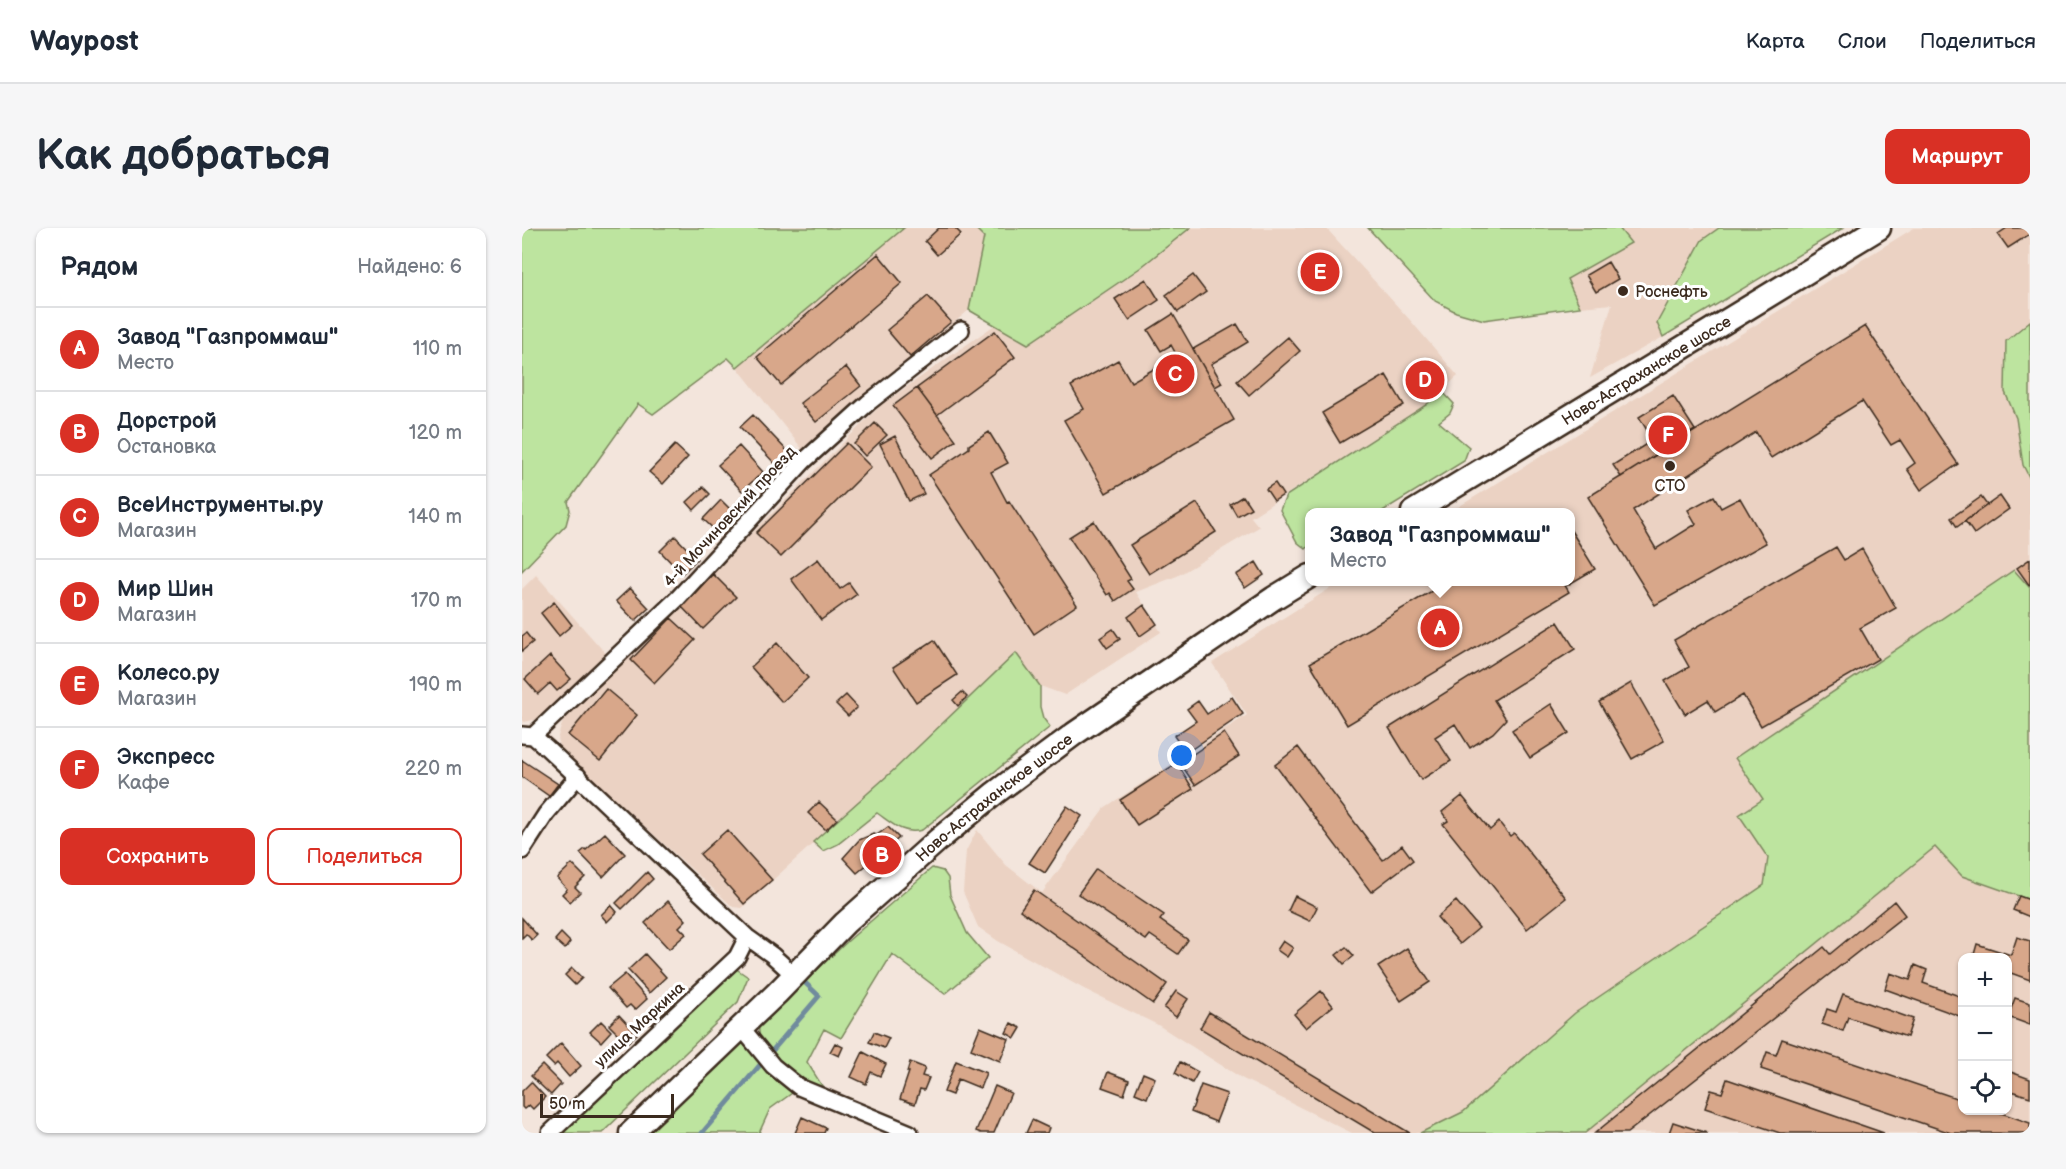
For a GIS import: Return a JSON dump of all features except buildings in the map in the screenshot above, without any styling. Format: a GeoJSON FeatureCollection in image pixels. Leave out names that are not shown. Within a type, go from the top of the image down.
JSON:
{"type":"FeatureCollection","features":[{"type":"Feature","properties":{"kind":"main road","name":"Ново-Астраханское шоссе"},"geometry":{"type":"LineString","coordinates":[[1421,508],[1879,228]]}},
{"type":"Feature","properties":{"kind":"main road","name":"Ново-Астраханское шоссе"},"geometry":{"type":"LineString","coordinates":[[631,1133],[853,916],[995,793],[1117,703],[1305,579]]}},
{"type":"Feature","properties":{"kind":"street","name":"4-й Мочиновский проезд"},"geometry":{"type":"LineString","coordinates":[[527,735],[678,598],[804,460],[868,403],[961,330]]}},
{"type":"Feature","properties":{"kind":"street"},"geometry":{"type":"LineString","coordinates":[[527,735],[578,776],[747,937],[794,975]]}},
{"type":"Feature","properties":{"kind":"street"},"geometry":{"type":"LineString","coordinates":[[522,851],[546,814],[578,776]]}},
{"type":"Feature","properties":{"kind":"street","name":"улица Маркина"},"geometry":{"type":"LineString","coordinates":[[550,1133],[737,957],[747,937]]}},
{"type":"Feature","properties":{"kind":"street"},"geometry":{"type":"LineString","coordinates":[[741,1027],[773,1066],[798,1087],[910,1133]]}},
{"type":"Feature","properties":{"kind":"shaded area"},"geometry":{"type":"Polygon","coordinates":[[[904,228],[975,228],[985,237],[969,310],[803,450],[737,367],[904,228]]]}},
{"type":"Feature","properties":{"kind":"shaded area"},"geometry":{"type":"Polygon","coordinates":[[[1190,228],[1326,228],[1458,376],[1426,405],[1251,517],[1259,527],[1177,576],[1136,592],[1161,632],[1065,695],[1040,686],[1016,654],[896,768],[742,908],[733,907],[559,748],[558,736],[563,721],[881,405],[996,324],[1029,344],[1140,268],[1190,228]]]}},
{"type":"Feature","properties":{"kind":"shaded area","name":"Роснефть"},"geometry":{"type":"Polygon","coordinates":[[[1619,228],[1719,228],[1702,241],[1658,323],[1663,337],[1590,378],[1612,304],[1580,307],[1566,279],[1631,243],[1619,228]]]}},
{"type":"Feature","properties":{"kind":"shaded area"},"geometry":{"type":"Polygon","coordinates":[[[1914,228],[2030,228],[2030,321],[2006,341],[2005,392],[2016,418],[2023,465],[2030,479],[2030,588],[2014,570],[1736,757],[1763,799],[1739,815],[1769,858],[1764,885],[1575,1013],[1463,1112],[1420,1133],[1352,1133],[1243,1079],[1158,1025],[1084,989],[998,941],[978,927],[963,892],[966,851],[977,830],[1006,865],[1042,893],[1104,808],[1247,715],[1212,663],[1334,586],[1575,586],[1575,508],[1457,508],[1914,228]]]}},
{"type":"Feature","properties":{"kind":"shaded area"},"geometry":{"type":"Polygon","coordinates":[[[536,575],[608,656],[548,717],[524,722],[522,718],[522,589],[536,575]]]}},
{"type":"Feature","properties":{"kind":"shaded area"},"geometry":{"type":"Polygon","coordinates":[[[1935,847],[1962,876],[2030,900],[2030,1133],[1585,1133],[1935,847]]]}},
{"type":"Feature","properties":{"kind":"green space"},"geometry":{"type":"Polygon","coordinates":[[[522,228],[904,228],[737,367],[728,358],[653,414],[638,404],[568,502],[570,510],[566,525],[522,571],[522,228]]]}},
{"type":"Feature","properties":{"kind":"green space"},"geometry":{"type":"Polygon","coordinates":[[[975,228],[1190,228],[1140,268],[1028,344],[969,310],[984,237],[975,228]]]}},
{"type":"Feature","properties":{"kind":"green space"},"geometry":{"type":"Polygon","coordinates":[[[1368,228],[1619,228],[1631,243],[1567,279],[1580,307],[1484,320],[1456,312],[1435,301],[1368,228]]]}},
{"type":"Feature","properties":{"kind":"green space"},"geometry":{"type":"Polygon","coordinates":[[[1719,228],[1843,228],[1663,337],[1657,323],[1702,240],[1719,228]]]}},
{"type":"Feature","properties":{"kind":"green space"},"geometry":{"type":"Polygon","coordinates":[[[2030,321],[2030,479],[2023,465],[2016,418],[2005,392],[2006,341],[2030,321]]]}},
{"type":"Feature","properties":{"kind":"green space"},"geometry":{"type":"Polygon","coordinates":[[[1442,391],[1454,404],[1450,413],[1439,422],[1469,447],[1464,461],[1388,508],[1305,508],[1305,548],[1297,542],[1280,510],[1286,496],[1426,405],[1442,391]]]}},
{"type":"Feature","properties":{"kind":"green space"},"geometry":{"type":"Polygon","coordinates":[[[2014,570],[2030,588],[2030,900],[1962,876],[1935,847],[1585,1133],[1420,1133],[1463,1112],[1575,1013],[1764,885],[1768,858],[1739,815],[1763,799],[1735,758],[2014,570]]]}},
{"type":"Feature","properties":{"kind":"green space"},"geometry":{"type":"Polygon","coordinates":[[[1016,653],[1040,686],[1040,707],[1043,718],[1050,727],[922,830],[904,830],[877,813],[838,844],[823,851],[813,842],[896,768],[1016,653]]]}},
{"type":"Feature","properties":{"kind":"green space"},"geometry":{"type":"Polygon","coordinates":[[[932,868],[943,871],[948,878],[950,895],[967,933],[988,958],[945,994],[892,954],[841,1038],[824,1029],[807,1062],[826,1092],[793,1074],[782,1066],[764,1046],[759,1024],[849,940],[932,868]]]}},
{"type":"Feature","properties":{"kind":"green space"},"geometry":{"type":"Polygon","coordinates":[[[735,968],[748,977],[738,1002],[602,1133],[559,1133],[735,968]]]}},
{"type":"Feature","properties":{"kind":"green space"},"geometry":{"type":"Polygon","coordinates":[[[736,1045],[750,1046],[795,1091],[770,1109],[759,1133],[647,1133],[736,1045]]]}},
{"type":"Feature","properties":{"kind":"waterway"},"geometry":{"type":"LineString","coordinates":[[702,1133],[819,996],[799,977]]}},
{"type":"Feature","properties":{"kind":"place","name":"Колесо.ру"},"geometry":{"type":"Point","coordinates":[1320,272]}},
{"type":"Feature","properties":{"kind":"place","name":"Роснефть"},"geometry":{"type":"Point","coordinates":[1623,291]}},
{"type":"Feature","properties":{"kind":"place","name":"ВсеИнструменты.ру"},"geometry":{"type":"Point","coordinates":[1175,374]}},
{"type":"Feature","properties":{"kind":"place","name":"Мир Шин"},"geometry":{"type":"Point","coordinates":[1425,380]}},
{"type":"Feature","properties":{"kind":"place","name":"Экспресс"},"geometry":{"type":"Point","coordinates":[1668,435]}},
{"type":"Feature","properties":{"kind":"place","name":"СТО"},"geometry":{"type":"Point","coordinates":[1670,466]}},
{"type":"Feature","properties":{"kind":"place","name":"Завод \"Газпроммаш\""},"geometry":{"type":"Point","coordinates":[1440,628]}},
{"type":"Feature","properties":{"kind":"place","name":"Дорстрой"},"geometry":{"type":"Point","coordinates":[882,855]}}]}
